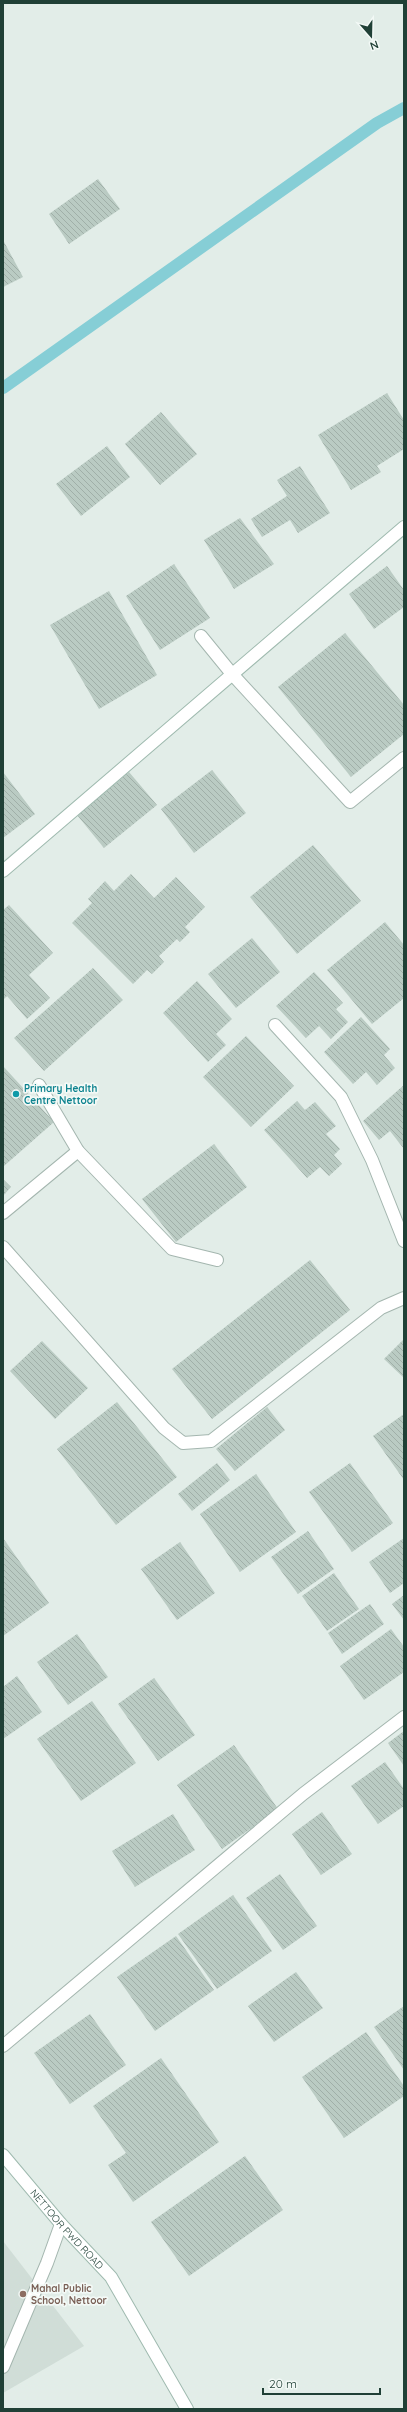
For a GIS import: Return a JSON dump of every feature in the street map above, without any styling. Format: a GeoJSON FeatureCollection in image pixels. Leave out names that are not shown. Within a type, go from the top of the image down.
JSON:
{"type":"FeatureCollection","features":[{"type":"Feature","properties":{"kind":"street"},"geometry":{"type":"LineString","coordinates":[[3,871],[404,527]]}},
{"type":"Feature","properties":{"kind":"street"},"geometry":{"type":"LineString","coordinates":[[201,636],[232,674],[350,802],[404,758]]}},
{"type":"Feature","properties":{"kind":"street"},"geometry":{"type":"LineString","coordinates":[[275,1025],[341,1097],[372,1160],[404,1241]]}},
{"type":"Feature","properties":{"kind":"street"},"geometry":{"type":"LineString","coordinates":[[39,1085],[78,1151],[172,1249],[217,1260]]}},
{"type":"Feature","properties":{"kind":"street"},"geometry":{"type":"LineString","coordinates":[[3,1213],[78,1151]]}},
{"type":"Feature","properties":{"kind":"street"},"geometry":{"type":"LineString","coordinates":[[3,1247],[164,1428],[183,1443],[211,1441],[381,1308],[404,1298]]}},
{"type":"Feature","properties":{"kind":"street"},"geometry":{"type":"LineString","coordinates":[[3,2046],[304,1794],[404,1717]]}},
{"type":"Feature","properties":{"kind":"street","name":"NETTOOR PWD ROAD"},"geometry":{"type":"LineString","coordinates":[[3,2155],[61,2224],[111,2277],[187,2409]]}},
{"type":"Feature","properties":{"kind":"street"},"geometry":{"type":"LineString","coordinates":[[3,2367],[47,2263],[61,2224]]}},
{"type":"Feature","properties":{"kind":"shaded area","name":"Mahal Public School, Nettoor"},"geometry":{"type":"Polygon","coordinates":[[[3,2241],[84,2346],[3,2393],[3,2241]]]}},
{"type":"Feature","properties":{"kind":"building"},"geometry":{"type":"Polygon","coordinates":[[[98,179],[120,209],[69,244],[49,214],[98,179]]]}},
{"type":"Feature","properties":{"kind":"building"},"geometry":{"type":"Polygon","coordinates":[[[3,240],[23,277],[3,287],[3,240]]]}},
{"type":"Feature","properties":{"kind":"building"},"geometry":{"type":"Polygon","coordinates":[[[387,393],[404,420],[404,449],[377,466],[381,472],[351,490],[318,435],[387,393]]]}},
{"type":"Feature","properties":{"kind":"building"},"geometry":{"type":"Polygon","coordinates":[[[161,412],[197,454],[160,485],[125,444],[161,412]]]}},
{"type":"Feature","properties":{"kind":"building"},"geometry":{"type":"Polygon","coordinates":[[[107,446],[130,477],[81,516],[56,484],[107,446]]]}},
{"type":"Feature","properties":{"kind":"building"},"geometry":{"type":"Polygon","coordinates":[[[300,466],[330,513],[298,533],[290,520],[262,537],[251,519],[287,496],[277,480],[300,466]]]}},
{"type":"Feature","properties":{"kind":"building"},"geometry":{"type":"Polygon","coordinates":[[[240,518],[274,564],[234,589],[204,540],[240,518]]]}},
{"type":"Feature","properties":{"kind":"building"},"geometry":{"type":"Polygon","coordinates":[[[174,564],[210,618],[160,650],[126,596],[174,564]]]}},
{"type":"Feature","properties":{"kind":"building"},"geometry":{"type":"Polygon","coordinates":[[[387,566],[404,590],[404,607],[374,629],[349,594],[387,566]]]}},
{"type":"Feature","properties":{"kind":"building"},"geometry":{"type":"Polygon","coordinates":[[[109,591],[157,675],[99,709],[50,625],[109,591]]]}},
{"type":"Feature","properties":{"kind":"building"},"geometry":{"type":"Polygon","coordinates":[[[345,633],[404,705],[404,734],[351,777],[278,687],[345,633]]]}},
{"type":"Feature","properties":{"kind":"building"},"geometry":{"type":"Polygon","coordinates":[[[212,770],[246,813],[194,853],[161,809],[212,770]]]}},
{"type":"Feature","properties":{"kind":"building"},"geometry":{"type":"Polygon","coordinates":[[[3,772],[35,814],[3,838],[3,772]]]}},
{"type":"Feature","properties":{"kind":"building"},"geometry":{"type":"Polygon","coordinates":[[[129,772],[157,805],[104,848],[77,815],[129,772]]]}},
{"type":"Feature","properties":{"kind":"building"},"geometry":{"type":"Polygon","coordinates":[[[313,845],[361,901],[297,954],[250,897],[313,845]]]}},
{"type":"Feature","properties":{"kind":"building"},"geometry":{"type":"Polygon","coordinates":[[[131,874],[154,898],[176,877],[205,907],[185,927],[190,932],[180,942],[177,939],[159,956],[164,962],[152,974],[147,970],[133,984],[72,923],[92,903],[88,899],[105,881],[114,891],[131,874]]]}},
{"type":"Feature","properties":{"kind":"building"},"geometry":{"type":"Polygon","coordinates":[[[9,905],[53,953],[29,975],[50,998],[27,1019],[7,996],[3,1000],[3,910],[9,905]]]}},
{"type":"Feature","properties":{"kind":"building"},"geometry":{"type":"Polygon","coordinates":[[[385,922],[404,945],[404,998],[372,1024],[327,970],[385,922]]]}},
{"type":"Feature","properties":{"kind":"building"},"geometry":{"type":"Polygon","coordinates":[[[252,938],[280,972],[236,1008],[208,974],[252,938]]]}},
{"type":"Feature","properties":{"kind":"building"},"geometry":{"type":"Polygon","coordinates":[[[93,968],[123,1000],[44,1071],[14,1038],[93,968]]]}},
{"type":"Feature","properties":{"kind":"building"},"geometry":{"type":"Polygon","coordinates":[[[314,972],[343,1003],[336,1009],[348,1022],[331,1039],[319,1026],[306,1038],[276,1006],[314,972]]]}},
{"type":"Feature","properties":{"kind":"building"},"geometry":{"type":"Polygon","coordinates":[[[197,981],[232,1019],[216,1034],[226,1045],[208,1062],[163,1013],[197,981]]]}},
{"type":"Feature","properties":{"kind":"building"},"geometry":{"type":"Polygon","coordinates":[[[361,1017],[390,1049],[384,1055],[395,1068],[377,1085],[366,1072],[353,1084],[324,1052],[361,1017]]]}},
{"type":"Feature","properties":{"kind":"building"},"geometry":{"type":"Polygon","coordinates":[[[246,1036],[294,1086],[251,1127],[203,1077],[246,1036]]]}},
{"type":"Feature","properties":{"kind":"building","name":"Primary Health Centre Nettoor"},"geometry":{"type":"Polygon","coordinates":[[[3,1066],[54,1122],[4,1166],[3,1165],[3,1066]]]}},
{"type":"Feature","properties":{"kind":"building"},"geometry":{"type":"Polygon","coordinates":[[[404,1085],[404,1149],[390,1131],[379,1140],[363,1121],[404,1085]]]}},
{"type":"Feature","properties":{"kind":"building"},"geometry":{"type":"Polygon","coordinates":[[[297,1101],[305,1110],[315,1102],[336,1126],[326,1134],[340,1149],[334,1155],[342,1164],[329,1176],[320,1167],[307,1178],[264,1130],[297,1101]]]}},
{"type":"Feature","properties":{"kind":"building"},"geometry":{"type":"Polygon","coordinates":[[[214,1144],[247,1187],[176,1242],[142,1199],[214,1144]]]}},
{"type":"Feature","properties":{"kind":"building"},"geometry":{"type":"Polygon","coordinates":[[[3,1179],[11,1187],[3,1196],[3,1179]]]}},
{"type":"Feature","properties":{"kind":"building"},"geometry":{"type":"Polygon","coordinates":[[[310,1260],[350,1310],[212,1419],[172,1369],[310,1260]]]}},
{"type":"Feature","properties":{"kind":"building"},"geometry":{"type":"Polygon","coordinates":[[[404,1339],[404,1378],[384,1359],[404,1339]]]}},
{"type":"Feature","properties":{"kind":"building"},"geometry":{"type":"Polygon","coordinates":[[[42,1341],[88,1388],[55,1419],[10,1371],[42,1341]]]}},
{"type":"Feature","properties":{"kind":"building"},"geometry":{"type":"Polygon","coordinates":[[[117,1402],[177,1477],[116,1525],[57,1449],[117,1402]]]}},
{"type":"Feature","properties":{"kind":"building"},"geometry":{"type":"Polygon","coordinates":[[[267,1407],[285,1430],[235,1471],[216,1449],[267,1407]]]}},
{"type":"Feature","properties":{"kind":"building"},"geometry":{"type":"Polygon","coordinates":[[[404,1414],[404,1480],[373,1436],[404,1414]]]}},
{"type":"Feature","properties":{"kind":"building"},"geometry":{"type":"Polygon","coordinates":[[[217,1463],[230,1480],[192,1511],[178,1494],[217,1463]]]}},
{"type":"Feature","properties":{"kind":"building"},"geometry":{"type":"Polygon","coordinates":[[[350,1463],[393,1523],[352,1552],[309,1492],[350,1463]]]}},
{"type":"Feature","properties":{"kind":"building"},"geometry":{"type":"Polygon","coordinates":[[[256,1474],[296,1532],[240,1572],[200,1514],[256,1474]]]}},
{"type":"Feature","properties":{"kind":"building"},"geometry":{"type":"Polygon","coordinates":[[[308,1531],[334,1569],[298,1594],[271,1557],[308,1531]]]}},
{"type":"Feature","properties":{"kind":"building"},"geometry":{"type":"Polygon","coordinates":[[[3,1538],[49,1603],[3,1636],[3,1538]]]}},
{"type":"Feature","properties":{"kind":"building"},"geometry":{"type":"Polygon","coordinates":[[[404,1538],[404,1583],[390,1593],[369,1562],[404,1538]]]}},
{"type":"Feature","properties":{"kind":"building"},"geometry":{"type":"Polygon","coordinates":[[[180,1542],[215,1593],[177,1620],[141,1569],[180,1542]]]}},
{"type":"Feature","properties":{"kind":"building"},"geometry":{"type":"Polygon","coordinates":[[[334,1573],[359,1609],[327,1631],[302,1596],[334,1573]]]}},
{"type":"Feature","properties":{"kind":"building"},"geometry":{"type":"Polygon","coordinates":[[[404,1595],[404,1620],[392,1604],[404,1595]]]}},
{"type":"Feature","properties":{"kind":"building"},"geometry":{"type":"Polygon","coordinates":[[[370,1604],[384,1624],[342,1654],[328,1633],[370,1604]]]}},
{"type":"Feature","properties":{"kind":"building"},"geometry":{"type":"Polygon","coordinates":[[[391,1629],[404,1647],[404,1672],[364,1700],[340,1666],[391,1629]]]}},
{"type":"Feature","properties":{"kind":"building"},"geometry":{"type":"Polygon","coordinates":[[[77,1634],[108,1677],[68,1705],[37,1662],[77,1634]]]}},
{"type":"Feature","properties":{"kind":"building"},"geometry":{"type":"Polygon","coordinates":[[[17,1676],[42,1712],[3,1739],[3,1687],[17,1676]]]}},
{"type":"Feature","properties":{"kind":"building"},"geometry":{"type":"Polygon","coordinates":[[[154,1678],[195,1735],[158,1761],[118,1704],[154,1678]]]}},
{"type":"Feature","properties":{"kind":"building"},"geometry":{"type":"Polygon","coordinates":[[[92,1701],[136,1763],[81,1801],[37,1739],[92,1701]]]}},
{"type":"Feature","properties":{"kind":"building"},"geometry":{"type":"Polygon","coordinates":[[[404,1731],[404,1766],[388,1743],[404,1731]]]}},
{"type":"Feature","properties":{"kind":"building"},"geometry":{"type":"Polygon","coordinates":[[[234,1745],[278,1809],[222,1849],[177,1785],[234,1745]]]}},
{"type":"Feature","properties":{"kind":"building"},"geometry":{"type":"Polygon","coordinates":[[[385,1762],[404,1789],[404,1806],[378,1824],[351,1786],[385,1762]]]}},
{"type":"Feature","properties":{"kind":"building"},"geometry":{"type":"Polygon","coordinates":[[[322,1812],[352,1854],[321,1875],[292,1834],[322,1812]]]}},
{"type":"Feature","properties":{"kind":"building"},"geometry":{"type":"Polygon","coordinates":[[[173,1814],[195,1850],[135,1887],[112,1851],[173,1814]]]}},
{"type":"Feature","properties":{"kind":"building"},"geometry":{"type":"Polygon","coordinates":[[[280,1874],[317,1926],[283,1950],[246,1898],[280,1874]]]}},
{"type":"Feature","properties":{"kind":"building"},"geometry":{"type":"Polygon","coordinates":[[[233,1895],[272,1951],[217,1989],[178,1934],[233,1895]]]}},
{"type":"Feature","properties":{"kind":"building"},"geometry":{"type":"Polygon","coordinates":[[[176,1936],[214,1990],[155,2031],[117,1977],[176,1936]]]}},
{"type":"Feature","properties":{"kind":"building"},"geometry":{"type":"Polygon","coordinates":[[[296,1972],[323,2008],[274,2042],[248,2006],[296,1972]]]}},
{"type":"Feature","properties":{"kind":"building"},"geometry":{"type":"Polygon","coordinates":[[[404,2006],[404,2070],[374,2027],[404,2006]]]}},
{"type":"Feature","properties":{"kind":"building"},"geometry":{"type":"Polygon","coordinates":[[[90,2014],[126,2065],[70,2104],[34,2053],[90,2014]]]}},
{"type":"Feature","properties":{"kind":"building"},"geometry":{"type":"Polygon","coordinates":[[[366,2032],[404,2086],[404,2096],[344,2138],[302,2077],[366,2032]]]}},
{"type":"Feature","properties":{"kind":"building"},"geometry":{"type":"Polygon","coordinates":[[[161,2058],[219,2142],[133,2202],[108,2165],[126,2153],[93,2106],[161,2058]]]}},
{"type":"Feature","properties":{"kind":"building"},"geometry":{"type":"Polygon","coordinates":[[[245,2156],[283,2210],[189,2276],[151,2222],[245,2156]]]}},
{"type":"Feature","properties":{"kind":"waterway"},"geometry":{"type":"LineString","coordinates":[[3,388],[377,123],[404,108]]}},
{"type":"Feature","properties":{"kind":"place","name":"Primary Health Centre Nettoor"},"geometry":{"type":"Point","coordinates":[16,1094]}},
{"type":"Feature","properties":{"kind":"place","name":"Mahal Public School, Nettoor"},"geometry":{"type":"Point","coordinates":[23,2294]}}]}
